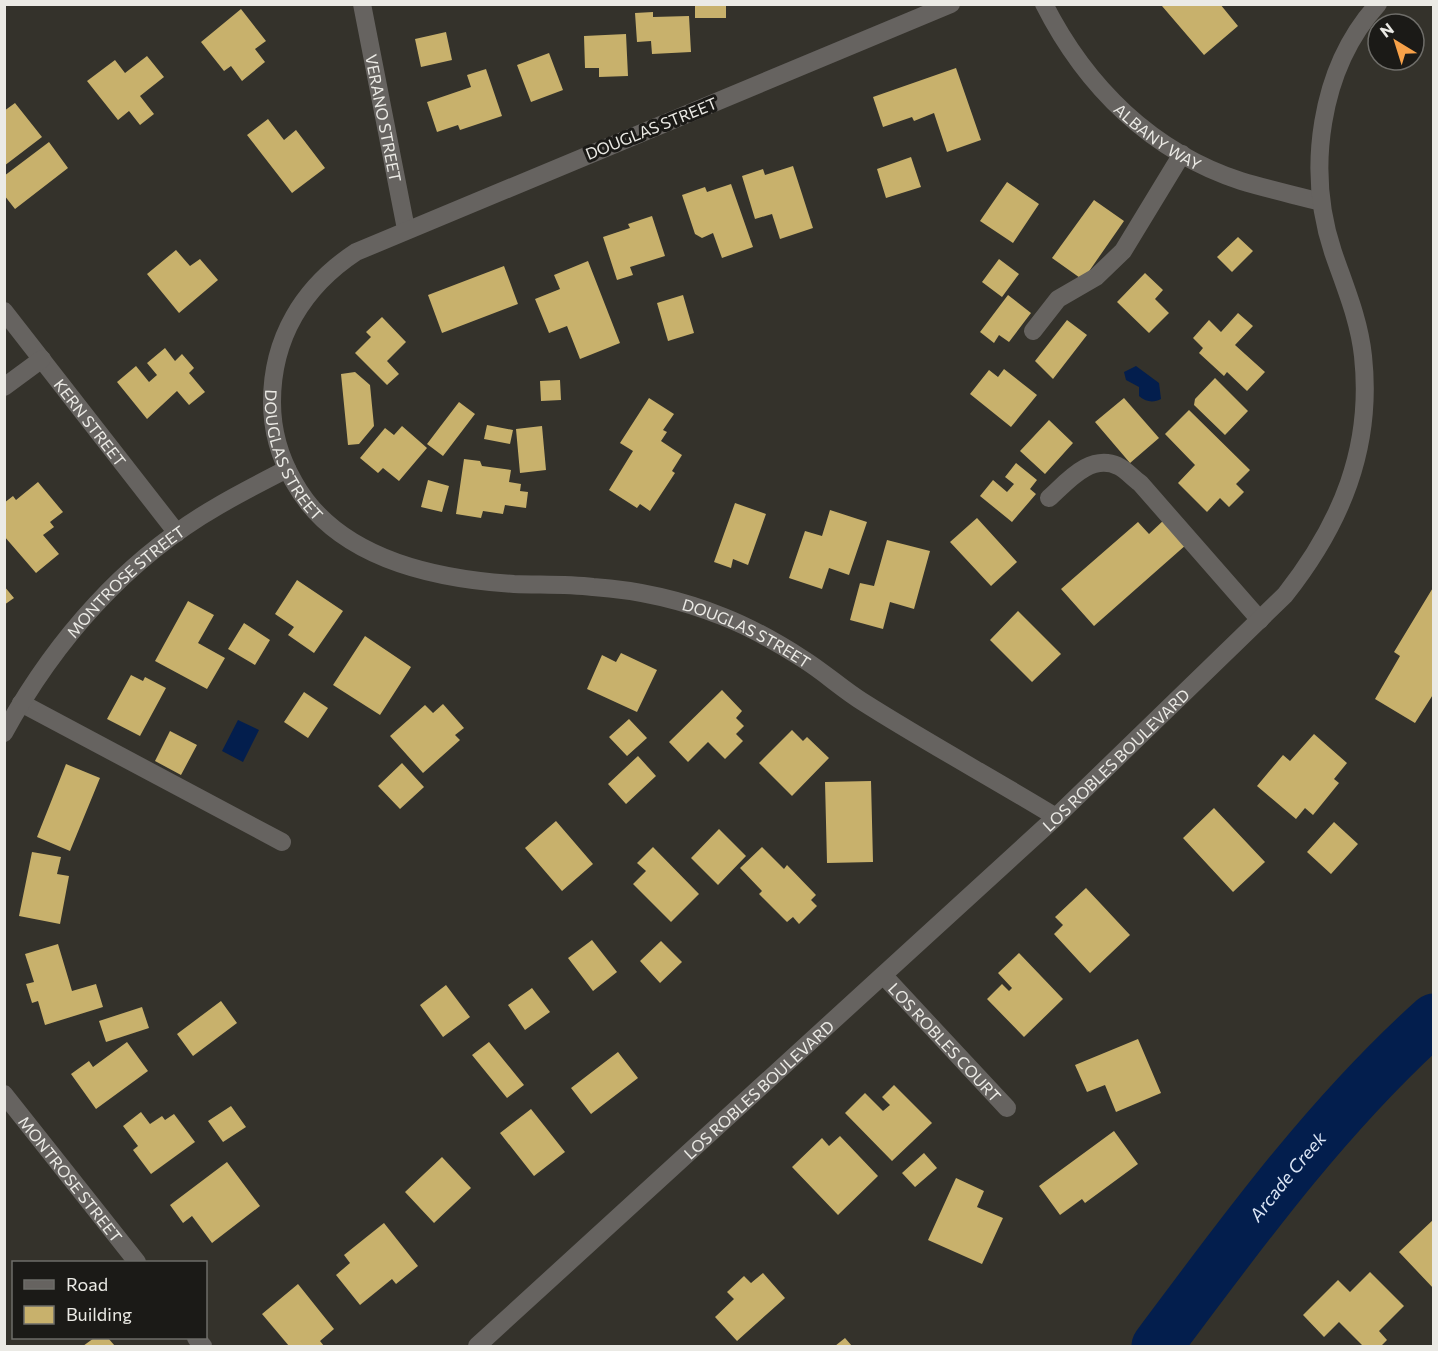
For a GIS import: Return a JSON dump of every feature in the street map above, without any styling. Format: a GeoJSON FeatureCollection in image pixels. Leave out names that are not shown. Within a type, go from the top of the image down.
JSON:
{"type":"FeatureCollection","features":[{"type":"Feature","properties":{"kind":"street","name":"VERANO STREET"},"geometry":{"type":"LineString","coordinates":[[362,4],[406,229]]}},
{"type":"Feature","properties":{"kind":"street","name":"DOUGLAS STREET"},"geometry":{"type":"LineString","coordinates":[[951,4],[406,229],[356,252],[338,264],[308,292],[287,328],[279,347],[272,387],[274,429],[287,469],[312,509],[342,537],[379,556],[455,576],[511,584],[591,586],[637,592],[681,602],[724,617],[766,636],[805,660],[860,700],[1056,817]]}},
{"type":"Feature","properties":{"kind":"street","name":"ALBANY WAY"},"geometry":{"type":"LineString","coordinates":[[1044,4],[1079,63],[1107,98],[1160,141],[1182,154],[1241,181],[1321,202]]}},
{"type":"Feature","properties":{"kind":"street","name":"LOS ROBLES BOULEVARD"},"geometry":{"type":"LineString","coordinates":[[477,1347],[1056,817],[1286,595],[1312,561],[1334,524],[1350,484],[1360,442],[1365,399],[1363,356],[1356,314],[1333,252],[1321,202],[1319,156],[1325,112],[1338,70],[1358,31],[1378,4]]}},
{"type":"Feature","properties":{"kind":"street"},"geometry":{"type":"LineString","coordinates":[[1033,331],[1058,299],[1096,277],[1123,251],[1182,154]]}},
{"type":"Feature","properties":{"kind":"street","name":"KERN STREET"},"geometry":{"type":"LineString","coordinates":[[4,311],[177,533]]}},
{"type":"Feature","properties":{"kind":"street"},"geometry":{"type":"LineString","coordinates":[[4,387],[42,359]]}},
{"type":"Feature","properties":{"kind":"street"},"geometry":{"type":"LineString","coordinates":[[1049,498],[1082,468],[1100,463],[1117,465],[1140,483],[1260,620]]}},
{"type":"Feature","properties":{"kind":"street","name":"MONTROSE STREET"},"geometry":{"type":"LineString","coordinates":[[4,733],[43,668],[80,621],[122,578],[177,533],[217,506],[287,469]]}},
{"type":"Feature","properties":{"kind":"street"},"geometry":{"type":"LineString","coordinates":[[21,703],[282,842]]}},
{"type":"Feature","properties":{"kind":"street","name":"LOS ROBLES COURT"},"geometry":{"type":"LineString","coordinates":[[884,975],[1007,1108]]}},
{"type":"Feature","properties":{"kind":"street","name":"MONTROSE STREET"},"geometry":{"type":"LineString","coordinates":[[4,1094],[135,1261]]}},
{"type":"Feature","properties":{"kind":"water"},"geometry":{"type":"Polygon","coordinates":[[[1136,366],[1159,383],[1161,399],[1144,400],[1139,396],[1139,387],[1126,380],[1124,372],[1136,366]]]}},
{"type":"Feature","properties":{"kind":"water"},"geometry":{"type":"Polygon","coordinates":[[[238,720],[259,730],[243,762],[222,751],[238,720]]]}},
{"type":"Feature","properties":{"kind":"building"},"geometry":{"type":"Polygon","coordinates":[[[695,4],[726,4],[726,18],[695,18],[695,4]]]}},
{"type":"Feature","properties":{"kind":"building"},"geometry":{"type":"Polygon","coordinates":[[[1164,4],[1220,4],[1238,26],[1204,55],[1162,6],[1164,4]]]}},
{"type":"Feature","properties":{"kind":"building"},"geometry":{"type":"Polygon","coordinates":[[[241,9],[266,41],[255,49],[265,62],[242,81],[231,66],[224,71],[201,42],[241,9]]]}},
{"type":"Feature","properties":{"kind":"building"},"geometry":{"type":"Polygon","coordinates":[[[653,12],[653,17],[689,16],[691,52],[652,54],[651,41],[637,42],[635,13],[653,12]]]}},
{"type":"Feature","properties":{"kind":"building"},"geometry":{"type":"Polygon","coordinates":[[[446,32],[452,60],[421,67],[415,39],[446,32]]]}},
{"type":"Feature","properties":{"kind":"building"},"geometry":{"type":"Polygon","coordinates":[[[626,34],[628,76],[599,77],[599,68],[585,68],[584,36],[626,34]]]}},
{"type":"Feature","properties":{"kind":"building"},"geometry":{"type":"Polygon","coordinates":[[[549,53],[563,90],[531,102],[517,65],[549,53]]]}},
{"type":"Feature","properties":{"kind":"building"},"geometry":{"type":"Polygon","coordinates":[[[147,56],[164,77],[140,96],[154,114],[140,125],[129,111],[118,120],[87,81],[115,60],[125,73],[147,56]]]}},
{"type":"Feature","properties":{"kind":"building"},"geometry":{"type":"Polygon","coordinates":[[[956,68],[981,140],[947,152],[934,113],[914,121],[912,117],[883,127],[873,97],[956,68]]]}},
{"type":"Feature","properties":{"kind":"building"},"geometry":{"type":"Polygon","coordinates":[[[486,69],[502,116],[460,130],[458,125],[437,132],[427,102],[471,87],[467,75],[486,69]]]}},
{"type":"Feature","properties":{"kind":"building"},"geometry":{"type":"Polygon","coordinates":[[[15,103],[42,137],[4,166],[4,111],[15,103]]]}},
{"type":"Feature","properties":{"kind":"building"},"geometry":{"type":"Polygon","coordinates":[[[268,119],[284,140],[296,130],[325,168],[292,193],[247,135],[268,119]]]}},
{"type":"Feature","properties":{"kind":"building"},"geometry":{"type":"Polygon","coordinates":[[[49,142],[68,168],[15,209],[4,195],[4,176],[49,142]]]}},
{"type":"Feature","properties":{"kind":"building"},"geometry":{"type":"Polygon","coordinates":[[[911,157],[921,187],[886,198],[877,169],[911,157]]]}},
{"type":"Feature","properties":{"kind":"building"},"geometry":{"type":"Polygon","coordinates":[[[793,166],[813,228],[780,239],[772,214],[755,219],[742,176],[763,169],[765,175],[793,166]]]}},
{"type":"Feature","properties":{"kind":"building"},"geometry":{"type":"Polygon","coordinates":[[[1007,182],[1039,204],[1013,243],[980,221],[1007,182]]]}},
{"type":"Feature","properties":{"kind":"building"},"geometry":{"type":"Polygon","coordinates":[[[731,184],[753,247],[722,258],[713,233],[702,238],[695,234],[682,195],[705,187],[707,192],[731,184]]]}},
{"type":"Feature","properties":{"kind":"building"},"geometry":{"type":"Polygon","coordinates":[[[1094,200],[1124,221],[1083,280],[1052,258],[1094,200]]]}},
{"type":"Feature","properties":{"kind":"building"},"geometry":{"type":"Polygon","coordinates":[[[652,216],[665,256],[630,267],[633,275],[617,280],[603,237],[630,228],[628,224],[652,216]]]}},
{"type":"Feature","properties":{"kind":"building"},"geometry":{"type":"Polygon","coordinates":[[[1238,237],[1253,251],[1232,272],[1217,257],[1238,237]]]}},
{"type":"Feature","properties":{"kind":"building"},"geometry":{"type":"Polygon","coordinates":[[[176,250],[190,266],[200,259],[218,280],[179,313],[147,274],[176,250]]]}},
{"type":"Feature","properties":{"kind":"building"},"geometry":{"type":"Polygon","coordinates":[[[999,259],[1019,274],[1002,297],[982,282],[999,259]]]}},
{"type":"Feature","properties":{"kind":"building"},"geometry":{"type":"Polygon","coordinates":[[[588,261],[620,343],[580,359],[567,326],[549,333],[535,299],[560,289],[554,275],[588,261]]]}},
{"type":"Feature","properties":{"kind":"building"},"geometry":{"type":"Polygon","coordinates":[[[504,266],[518,304],[442,333],[428,295],[504,266]]]}},
{"type":"Feature","properties":{"kind":"building"},"geometry":{"type":"Polygon","coordinates":[[[1145,273],[1163,290],[1155,299],[1169,313],[1149,333],[1117,302],[1145,273]]]}},
{"type":"Feature","properties":{"kind":"building"},"geometry":{"type":"Polygon","coordinates":[[[683,295],[694,333],[668,341],[657,303],[683,295]]]}},
{"type":"Feature","properties":{"kind":"building"},"geometry":{"type":"Polygon","coordinates":[[[1008,295],[1031,313],[1009,342],[999,335],[994,343],[980,332],[1008,295]]]}},
{"type":"Feature","properties":{"kind":"building"},"geometry":{"type":"Polygon","coordinates":[[[1238,313],[1253,326],[1235,345],[1265,372],[1247,391],[1227,372],[1224,376],[1199,353],[1203,348],[1193,338],[1209,320],[1221,332],[1238,313]]]}},
{"type":"Feature","properties":{"kind":"building"},"geometry":{"type":"Polygon","coordinates":[[[382,317],[406,342],[387,361],[399,374],[387,385],[355,353],[371,337],[366,332],[382,317]]]}},
{"type":"Feature","properties":{"kind":"building"},"geometry":{"type":"Polygon","coordinates":[[[1067,320],[1087,335],[1053,379],[1035,361],[1067,320]]]}},
{"type":"Feature","properties":{"kind":"building"},"geometry":{"type":"Polygon","coordinates":[[[165,348],[175,361],[182,354],[194,368],[189,373],[205,392],[189,405],[177,391],[147,419],[117,382],[136,366],[149,382],[157,375],[147,363],[165,348]]]}},
{"type":"Feature","properties":{"kind":"building"},"geometry":{"type":"Polygon","coordinates":[[[1004,369],[1037,395],[1011,427],[970,394],[989,370],[998,377],[1004,369]]]}},
{"type":"Feature","properties":{"kind":"building"},"geometry":{"type":"Polygon","coordinates":[[[355,372],[370,385],[374,426],[359,444],[348,445],[341,374],[355,372]]]}},
{"type":"Feature","properties":{"kind":"building"},"geometry":{"type":"Polygon","coordinates":[[[1215,378],[1248,411],[1225,435],[1194,405],[1195,399],[1215,378]]]}},
{"type":"Feature","properties":{"kind":"building"},"geometry":{"type":"Polygon","coordinates":[[[560,380],[561,400],[541,401],[540,381],[560,380]]]}},
{"type":"Feature","properties":{"kind":"building"},"geometry":{"type":"Polygon","coordinates":[[[649,398],[674,414],[663,430],[667,432],[661,441],[682,455],[672,471],[675,473],[650,511],[640,504],[637,508],[609,490],[633,451],[620,443],[649,398]]]}},
{"type":"Feature","properties":{"kind":"building"},"geometry":{"type":"Polygon","coordinates":[[[1124,398],[1159,438],[1130,463],[1095,422],[1124,398]]]}},
{"type":"Feature","properties":{"kind":"building"},"geometry":{"type":"Polygon","coordinates":[[[459,402],[475,414],[443,456],[427,444],[459,402]]]}},
{"type":"Feature","properties":{"kind":"building"},"geometry":{"type":"Polygon","coordinates":[[[1189,410],[1250,470],[1236,484],[1244,492],[1229,507],[1220,498],[1207,512],[1178,483],[1195,465],[1165,434],[1189,410]]]}},
{"type":"Feature","properties":{"kind":"building"},"geometry":{"type":"Polygon","coordinates":[[[1049,420],[1073,443],[1045,474],[1020,451],[1049,420]]]}},
{"type":"Feature","properties":{"kind":"building"},"geometry":{"type":"Polygon","coordinates":[[[487,425],[513,430],[510,444],[484,439],[487,425]]]}},
{"type":"Feature","properties":{"kind":"building"},"geometry":{"type":"Polygon","coordinates":[[[402,426],[427,448],[399,481],[383,468],[378,473],[360,458],[385,428],[394,435],[402,426]]]}},
{"type":"Feature","properties":{"kind":"building"},"geometry":{"type":"Polygon","coordinates":[[[542,426],[546,470],[520,473],[516,429],[542,426]]]}},
{"type":"Feature","properties":{"kind":"building"},"geometry":{"type":"Polygon","coordinates":[[[464,459],[480,461],[482,466],[511,470],[509,482],[521,484],[520,491],[528,492],[526,508],[505,505],[503,514],[483,511],[481,518],[456,514],[464,459]]]}},
{"type":"Feature","properties":{"kind":"building"},"geometry":{"type":"Polygon","coordinates":[[[1016,463],[1037,480],[1030,489],[1036,494],[1012,522],[980,496],[993,480],[1007,492],[1014,484],[1005,477],[1016,463]]]}},
{"type":"Feature","properties":{"kind":"building"},"geometry":{"type":"Polygon","coordinates":[[[428,480],[449,486],[442,512],[421,507],[428,480]]]}},
{"type":"Feature","properties":{"kind":"building"},"geometry":{"type":"Polygon","coordinates":[[[38,482],[63,512],[50,522],[54,527],[43,535],[59,554],[36,573],[4,536],[4,503],[13,496],[16,500],[38,482]]]}},
{"type":"Feature","properties":{"kind":"building"},"geometry":{"type":"Polygon","coordinates":[[[735,503],[766,514],[748,565],[733,559],[731,568],[714,562],[735,503]]]}},
{"type":"Feature","properties":{"kind":"building"},"geometry":{"type":"Polygon","coordinates":[[[830,510],[867,522],[849,575],[829,568],[822,589],[789,578],[805,531],[822,536],[830,510]]]}},
{"type":"Feature","properties":{"kind":"building"},"geometry":{"type":"Polygon","coordinates":[[[977,518],[1017,562],[991,586],[950,542],[977,518]]]}},
{"type":"Feature","properties":{"kind":"building"},"geometry":{"type":"Polygon","coordinates":[[[1165,519],[1187,544],[1094,626],[1061,589],[1138,522],[1149,534],[1165,519]]]}},
{"type":"Feature","properties":{"kind":"building"},"geometry":{"type":"Polygon","coordinates":[[[887,540],[930,551],[914,609],[890,602],[883,629],[850,620],[860,583],[874,586],[887,540]]]}},
{"type":"Feature","properties":{"kind":"building"},"geometry":{"type":"Polygon","coordinates":[[[297,580],[343,611],[314,653],[288,635],[294,627],[275,614],[297,580]]]}},
{"type":"Feature","properties":{"kind":"building"},"geometry":{"type":"Polygon","coordinates":[[[4,586],[14,598],[4,605],[4,586]]]}},
{"type":"Feature","properties":{"kind":"building"},"geometry":{"type":"Polygon","coordinates":[[[1434,586],[1434,693],[1415,723],[1375,699],[1400,656],[1394,652],[1434,586]]]}},
{"type":"Feature","properties":{"kind":"building"},"geometry":{"type":"Polygon","coordinates":[[[188,601],[214,615],[198,643],[225,658],[207,689],[155,661],[188,601]]]}},
{"type":"Feature","properties":{"kind":"building"},"geometry":{"type":"Polygon","coordinates":[[[1018,611],[1061,654],[1032,682],[990,640],[1018,611]]]}},
{"type":"Feature","properties":{"kind":"building"},"geometry":{"type":"Polygon","coordinates":[[[244,623],[270,640],[255,665],[228,649],[244,623]]]}},
{"type":"Feature","properties":{"kind":"building"},"geometry":{"type":"Polygon","coordinates":[[[365,636],[411,667],[380,715],[333,685],[365,636]]]}},
{"type":"Feature","properties":{"kind":"building"},"geometry":{"type":"Polygon","coordinates":[[[621,653],[657,670],[637,712],[587,689],[602,655],[616,662],[621,653]]]}},
{"type":"Feature","properties":{"kind":"building"},"geometry":{"type":"Polygon","coordinates":[[[131,675],[143,681],[145,677],[166,688],[140,736],[107,719],[131,675]]]}},
{"type":"Feature","properties":{"kind":"building"},"geometry":{"type":"Polygon","coordinates":[[[722,690],[742,711],[736,718],[744,726],[736,734],[743,741],[725,759],[708,742],[688,762],[669,742],[722,690]]]}},
{"type":"Feature","properties":{"kind":"building"},"geometry":{"type":"Polygon","coordinates":[[[304,692],[328,708],[308,738],[284,722],[304,692]]]}},
{"type":"Feature","properties":{"kind":"building"},"geometry":{"type":"Polygon","coordinates":[[[443,704],[464,728],[455,735],[460,740],[423,773],[390,736],[425,705],[433,713],[443,704]]]}},
{"type":"Feature","properties":{"kind":"building"},"geometry":{"type":"Polygon","coordinates":[[[629,719],[647,738],[627,756],[609,737],[629,719]]]}},
{"type":"Feature","properties":{"kind":"building"},"geometry":{"type":"Polygon","coordinates":[[[792,730],[803,741],[807,737],[829,758],[792,796],[759,763],[792,730]]]}},
{"type":"Feature","properties":{"kind":"building"},"geometry":{"type":"Polygon","coordinates":[[[170,731],[197,745],[181,775],[155,761],[170,731]]]}},
{"type":"Feature","properties":{"kind":"building"},"geometry":{"type":"Polygon","coordinates":[[[1314,734],[1347,763],[1334,779],[1339,783],[1313,815],[1305,808],[1296,819],[1257,786],[1283,755],[1290,761],[1314,734]]]}},
{"type":"Feature","properties":{"kind":"building"},"geometry":{"type":"Polygon","coordinates":[[[638,756],[656,776],[626,804],[608,784],[638,756]]]}},
{"type":"Feature","properties":{"kind":"building"},"geometry":{"type":"Polygon","coordinates":[[[402,763],[424,787],[400,809],[378,786],[402,763]]]}},
{"type":"Feature","properties":{"kind":"building"},"geometry":{"type":"Polygon","coordinates":[[[66,764],[100,778],[70,851],[37,837],[66,764]]]}},
{"type":"Feature","properties":{"kind":"building"},"geometry":{"type":"Polygon","coordinates":[[[871,781],[873,862],[827,863],[825,782],[871,781]]]}},
{"type":"Feature","properties":{"kind":"building"},"geometry":{"type":"Polygon","coordinates":[[[1214,808],[1265,862],[1233,892],[1183,838],[1214,808]]]}},
{"type":"Feature","properties":{"kind":"building"},"geometry":{"type":"Polygon","coordinates":[[[556,821],[593,864],[562,891],[525,848],[556,821]]]}},
{"type":"Feature","properties":{"kind":"building"},"geometry":{"type":"Polygon","coordinates":[[[1334,822],[1358,844],[1331,874],[1307,852],[1334,822]]]}},
{"type":"Feature","properties":{"kind":"building"},"geometry":{"type":"Polygon","coordinates":[[[719,829],[746,856],[718,885],[691,858],[719,829]]]}},
{"type":"Feature","properties":{"kind":"building"},"geometry":{"type":"Polygon","coordinates":[[[653,847],[699,894],[671,922],[633,884],[646,871],[637,863],[653,847]]]}},
{"type":"Feature","properties":{"kind":"building"},"geometry":{"type":"Polygon","coordinates":[[[762,847],[784,869],[787,865],[816,895],[811,900],[817,906],[799,924],[793,917],[787,922],[759,894],[762,891],[740,868],[762,847]]]}},
{"type":"Feature","properties":{"kind":"building"},"geometry":{"type":"Polygon","coordinates":[[[32,852],[61,857],[57,874],[69,876],[60,924],[19,916],[32,852]]]}},
{"type":"Feature","properties":{"kind":"building"},"geometry":{"type":"Polygon","coordinates":[[[1086,888],[1130,935],[1090,973],[1054,934],[1063,925],[1055,917],[1086,888]]]}},
{"type":"Feature","properties":{"kind":"building"},"geometry":{"type":"Polygon","coordinates":[[[592,940],[617,972],[593,991],[568,958],[592,940]]]}},
{"type":"Feature","properties":{"kind":"building"},"geometry":{"type":"Polygon","coordinates":[[[661,941],[682,962],[660,983],[640,961],[661,941]]]}},
{"type":"Feature","properties":{"kind":"building"},"geometry":{"type":"Polygon","coordinates":[[[58,944],[72,991],[96,984],[103,1007],[45,1025],[38,1001],[32,1003],[26,984],[34,982],[25,954],[58,944]]]}},
{"type":"Feature","properties":{"kind":"building"},"geometry":{"type":"Polygon","coordinates":[[[1019,953],[1063,999],[1024,1037],[987,999],[1002,984],[1009,991],[1012,988],[998,973],[1019,953]]]}},
{"type":"Feature","properties":{"kind":"building"},"geometry":{"type":"Polygon","coordinates":[[[446,985],[470,1017],[443,1037],[420,1005],[446,985]]]}},
{"type":"Feature","properties":{"kind":"building"},"geometry":{"type":"Polygon","coordinates":[[[532,988],[550,1012],[525,1030],[508,1005],[532,988]]]}},
{"type":"Feature","properties":{"kind":"building"},"geometry":{"type":"Polygon","coordinates":[[[221,1001],[237,1023],[193,1056],[177,1034],[221,1001]]]}},
{"type":"Feature","properties":{"kind":"building"},"geometry":{"type":"Polygon","coordinates":[[[142,1007],[149,1028],[106,1042],[99,1021],[142,1007]]]}},
{"type":"Feature","properties":{"kind":"building"},"geometry":{"type":"Polygon","coordinates":[[[1138,1039],[1161,1093],[1116,1112],[1105,1085],[1087,1092],[1075,1065],[1138,1039]]]}},
{"type":"Feature","properties":{"kind":"building"},"geometry":{"type":"Polygon","coordinates":[[[127,1042],[148,1071],[96,1109],[71,1074],[89,1061],[93,1067],[127,1042]]]}},
{"type":"Feature","properties":{"kind":"building"},"geometry":{"type":"Polygon","coordinates":[[[489,1042],[524,1085],[507,1098],[472,1055],[489,1042]]]}},
{"type":"Feature","properties":{"kind":"building"},"geometry":{"type":"Polygon","coordinates":[[[618,1052],[638,1078],[591,1114],[571,1088],[618,1052]]]}},
{"type":"Feature","properties":{"kind":"building"},"geometry":{"type":"Polygon","coordinates":[[[894,1085],[932,1123],[892,1161],[845,1113],[865,1093],[883,1111],[890,1105],[882,1097],[894,1085]]]}},
{"type":"Feature","properties":{"kind":"building"},"geometry":{"type":"Polygon","coordinates":[[[231,1106],[246,1127],[223,1142],[208,1121],[231,1106]]]}},
{"type":"Feature","properties":{"kind":"building"},"geometry":{"type":"Polygon","coordinates":[[[531,1109],[565,1152],[534,1176],[500,1133],[531,1109]]]}},
{"type":"Feature","properties":{"kind":"building"},"geometry":{"type":"Polygon","coordinates":[[[141,1112],[150,1124],[162,1116],[165,1120],[174,1114],[195,1142],[151,1174],[133,1150],[138,1146],[123,1126],[141,1112]]]}},
{"type":"Feature","properties":{"kind":"building"},"geometry":{"type":"Polygon","coordinates":[[[1114,1131],[1138,1164],[1085,1203],[1082,1199],[1060,1215],[1039,1186],[1114,1131]]]}},
{"type":"Feature","properties":{"kind":"building"},"geometry":{"type":"Polygon","coordinates":[[[840,1136],[878,1176],[838,1215],[792,1167],[822,1138],[829,1146],[840,1136]]]}},
{"type":"Feature","properties":{"kind":"building"},"geometry":{"type":"Polygon","coordinates":[[[924,1153],[937,1168],[915,1187],[902,1173],[924,1153]]]}},
{"type":"Feature","properties":{"kind":"building"},"geometry":{"type":"Polygon","coordinates":[[[442,1157],[471,1188],[434,1223],[405,1192],[442,1157]]]}},
{"type":"Feature","properties":{"kind":"building"},"geometry":{"type":"Polygon","coordinates":[[[227,1162],[260,1206],[212,1243],[192,1216],[183,1223],[170,1205],[227,1162]]]}},
{"type":"Feature","properties":{"kind":"building"},"geometry":{"type":"Polygon","coordinates":[[[956,1178],[984,1191],[977,1207],[1003,1218],[982,1264],[928,1240],[956,1178]]]}},
{"type":"Feature","properties":{"kind":"building"},"geometry":{"type":"Polygon","coordinates":[[[1434,1219],[1434,1289],[1399,1252],[1434,1219]]]}},
{"type":"Feature","properties":{"kind":"building"},"geometry":{"type":"Polygon","coordinates":[[[384,1223],[418,1266],[396,1284],[392,1279],[360,1305],[336,1275],[350,1263],[344,1255],[384,1223]]]}},
{"type":"Feature","properties":{"kind":"building"},"geometry":{"type":"Polygon","coordinates":[[[1370,1272],[1404,1306],[1379,1331],[1387,1340],[1381,1346],[1363,1346],[1339,1322],[1324,1337],[1303,1315],[1338,1280],[1350,1292],[1370,1272]]]}},
{"type":"Feature","properties":{"kind":"building"},"geometry":{"type":"Polygon","coordinates":[[[763,1273],[785,1298],[737,1341],[715,1317],[734,1299],[727,1292],[744,1276],[751,1283],[763,1273]]]}},
{"type":"Feature","properties":{"kind":"building"},"geometry":{"type":"Polygon","coordinates":[[[298,1284],[334,1329],[320,1341],[324,1346],[289,1346],[262,1314],[298,1284]]]}},
{"type":"Feature","properties":{"kind":"building"},"geometry":{"type":"Polygon","coordinates":[[[845,1338],[852,1346],[835,1346],[845,1338]]]}},
{"type":"Feature","properties":{"kind":"building"},"geometry":{"type":"Polygon","coordinates":[[[93,1339],[109,1339],[115,1346],[83,1346],[93,1339]]]}},
{"type":"Feature","properties":{"kind":"waterway","name":"Arcade Creek"},"geometry":{"type":"LineString","coordinates":[[1157,1346],[1287,1176],[1358,1095],[1434,1019]]}}]}
